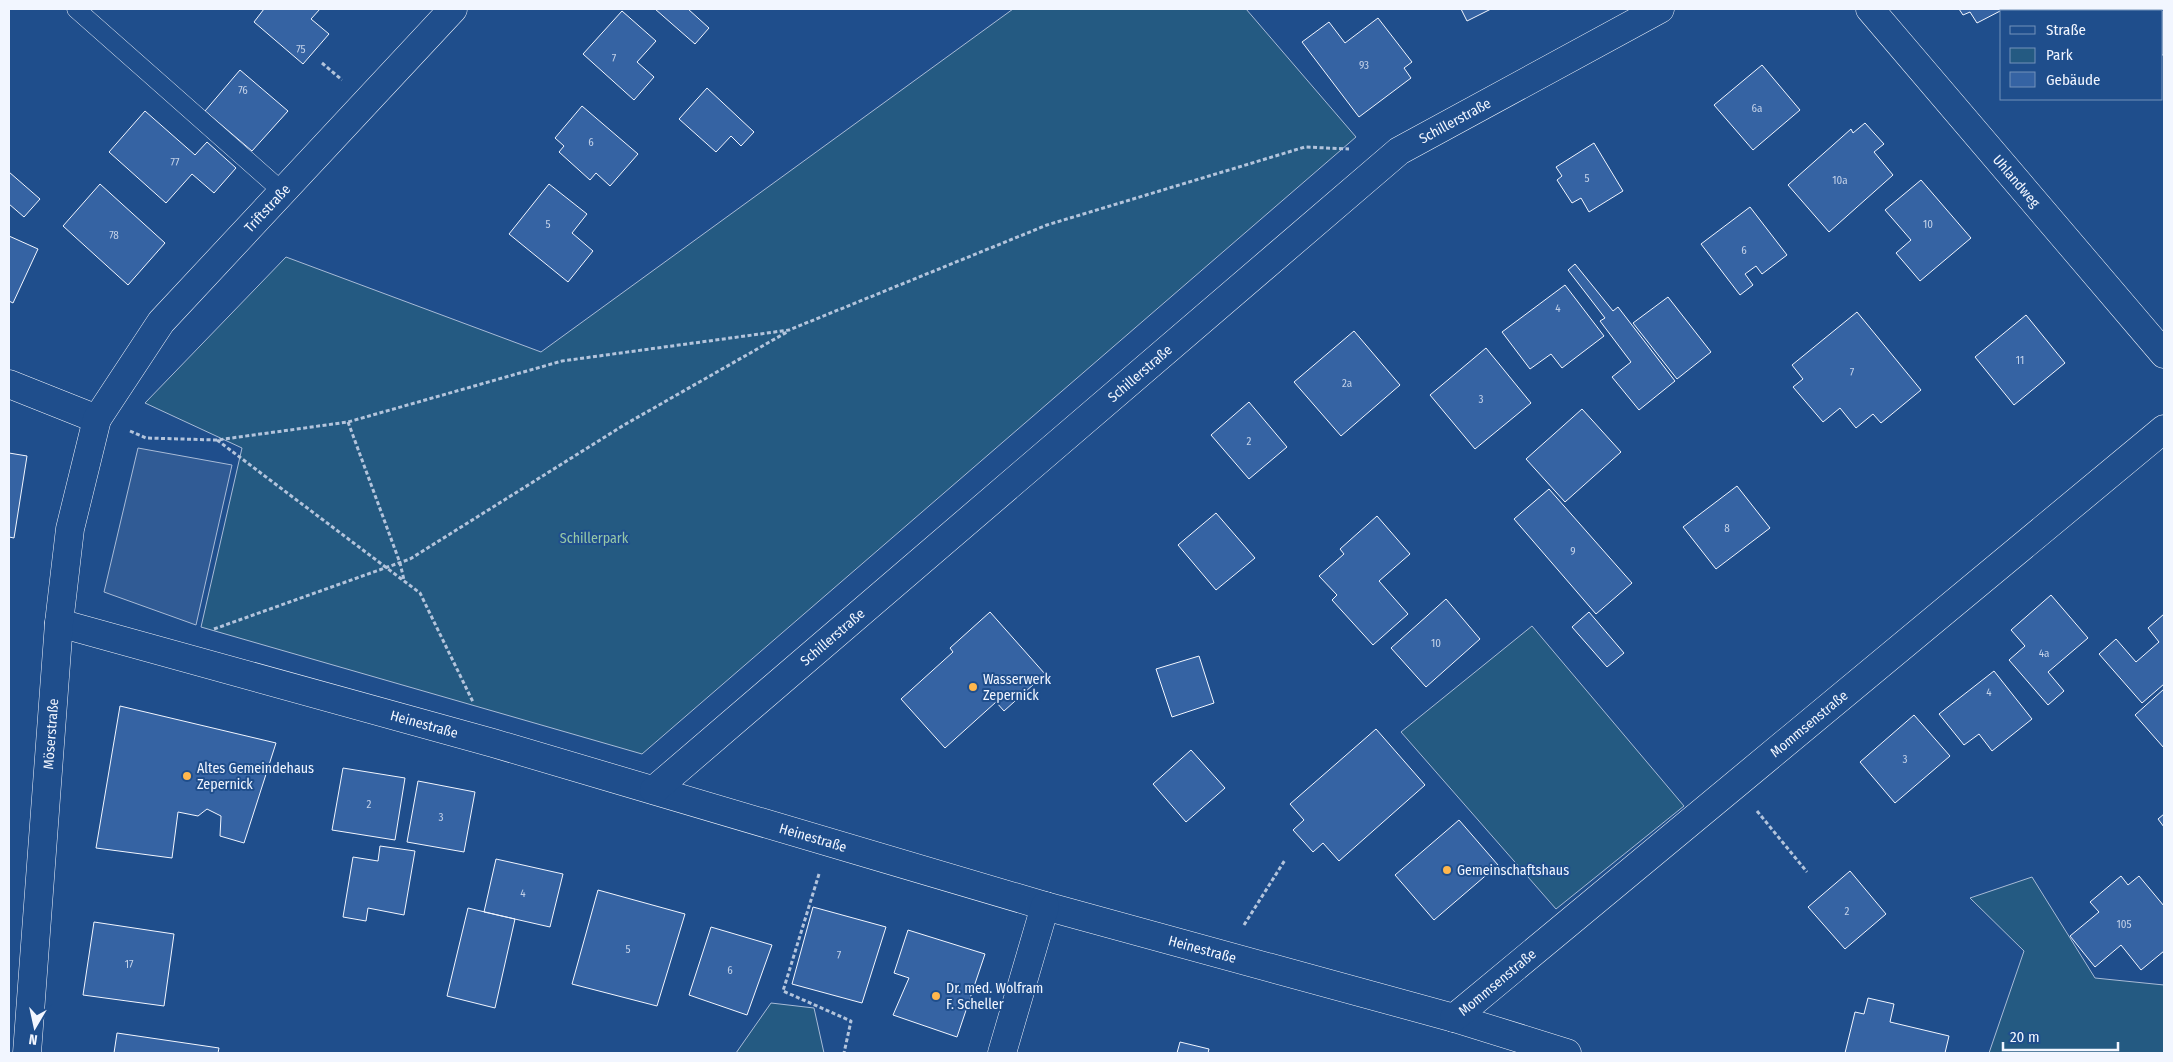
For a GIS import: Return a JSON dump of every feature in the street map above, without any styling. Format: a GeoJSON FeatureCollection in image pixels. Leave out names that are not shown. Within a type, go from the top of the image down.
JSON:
{"type":"FeatureCollection","features":[{"type":"Feature","properties":{"kind":"street","name":"Triftstraße"},"geometry":{"type":"LineString","coordinates":[[97,419],[161,322],[453,9]]}},
{"type":"Feature","properties":{"kind":"street","name":"Schillerstraße"},"geometry":{"type":"LineString","coordinates":[[654,790],[1399,151],[1660,9]]}},
{"type":"Feature","properties":{"kind":"street","name":"Uhlandweg"},"geometry":{"type":"LineString","coordinates":[[1870,9],[2164,354]]}},
{"type":"Feature","properties":{"kind":"street"},"geometry":{"type":"LineString","coordinates":[[9,384],[97,419]]}},
{"type":"Feature","properties":{"kind":"street","name":"Möserstraße"},"geometry":{"type":"LineString","coordinates":[[27,1053],[59,623],[70,529],[97,419]]}},
{"type":"Feature","properties":{"kind":"street","name":"Mommsenstraße"},"geometry":{"type":"LineString","coordinates":[[1454,1018],[2164,429]]}},
{"type":"Feature","properties":{"kind":"street","name":"Heinestraße"},"geometry":{"type":"LineString","coordinates":[[59,623],[492,743],[1045,906],[1454,1018],[1567,1053]]}},
{"type":"Feature","properties":{"kind":"street"},"geometry":{"type":"LineString","coordinates":[[1002,1053],[1045,906]]}},
{"type":"Feature","properties":{"kind":"lane"},"geometry":{"type":"LineString","coordinates":[[76,9],[283,192]]}},
{"type":"Feature","properties":{"kind":"path"},"geometry":{"type":"LineString","coordinates":[[196,661],[208,631],[410,559],[624,425],[789,330],[1047,225],[1305,147],[1399,151]]}},
{"type":"Feature","properties":{"kind":"path"},"geometry":{"type":"LineString","coordinates":[[97,419],[146,438],[217,440],[348,422],[562,361],[789,330]]}},
{"type":"Feature","properties":{"kind":"path"},"geometry":{"type":"LineString","coordinates":[[348,422],[400,563],[404,581]]}},
{"type":"Feature","properties":{"kind":"path"},"geometry":{"type":"LineString","coordinates":[[217,440],[420,593],[492,743]]}},
{"type":"Feature","properties":{"kind":"path"},"geometry":{"type":"LineString","coordinates":[[1736,784],[1807,872]]}},
{"type":"Feature","properties":{"kind":"path"},"geometry":{"type":"LineString","coordinates":[[829,842],[783,991],[851,1021],[844,1053]]}},
{"type":"Feature","properties":{"kind":"path"},"geometry":{"type":"LineString","coordinates":[[1224,956],[1286,860]]}},
{"type":"Feature","properties":{"kind":"green space","name":"Schillerpark"},"geometry":{"type":"Polygon","coordinates":[[[1013,9],[1246,9],[1356,137],[642,754],[201,627],[242,448],[145,403],[286,257],[541,352],[1013,9]]]}},
{"type":"Feature","properties":{"kind":"green space"},"geometry":{"type":"Polygon","coordinates":[[[1532,626],[1684,806],[1556,909],[1401,732],[1532,626]]]}},
{"type":"Feature","properties":{"kind":"green space"},"geometry":{"type":"Polygon","coordinates":[[[2032,877],[2095,978],[2164,985],[2164,1053],[1989,1053],[2024,951],[1970,898],[2032,877]]]}},
{"type":"Feature","properties":{"kind":"green space"},"geometry":{"type":"Polygon","coordinates":[[[771,1003],[814,1008],[824,1053],[736,1053],[771,1003]]]}},
{"type":"Feature","properties":{"kind":"shaded area"},"geometry":{"type":"Polygon","coordinates":[[[138,448],[232,465],[196,625],[104,592],[138,448]]]}},
{"type":"Feature","properties":{"kind":"building"},"geometry":{"type":"Polygon","coordinates":[[[264,9],[320,9],[311,19],[329,34],[303,64],[254,22],[264,9]]]}},
{"type":"Feature","properties":{"kind":"building"},"geometry":{"type":"Polygon","coordinates":[[[655,9],[688,9],[709,28],[695,44],[655,9]]]}},
{"type":"Feature","properties":{"kind":"building"},"geometry":{"type":"Polygon","coordinates":[[[1461,9],[1491,9],[1467,21],[1461,9]]]}},
{"type":"Feature","properties":{"kind":"building"},"geometry":{"type":"Polygon","coordinates":[[[1959,9],[2004,9],[1977,23],[1970,12],[1963,15],[1959,9]]]}},
{"type":"Feature","properties":{"kind":"building"},"geometry":{"type":"Polygon","coordinates":[[[2077,9],[2117,9],[2116,10],[2077,9]]]}},
{"type":"Feature","properties":{"kind":"building"},"geometry":{"type":"Polygon","coordinates":[[[2164,9],[2164,57],[2163,10],[2116,10],[2164,9]]]}},
{"type":"Feature","properties":{"kind":"building"},"geometry":{"type":"Polygon","coordinates":[[[622,11],[656,41],[637,62],[654,77],[634,100],[583,54],[622,11]]]}},
{"type":"Feature","properties":{"kind":"building"},"geometry":{"type":"Polygon","coordinates":[[[1378,18],[1412,62],[1404,68],[1411,78],[1359,117],[1302,42],[1329,22],[1345,43],[1378,18]]]}},
{"type":"Feature","properties":{"kind":"building"},"geometry":{"type":"Polygon","coordinates":[[[1762,65],[1800,110],[1753,150],[1714,105],[1762,65]]]}},
{"type":"Feature","properties":{"kind":"building"},"geometry":{"type":"Polygon","coordinates":[[[240,70],[288,111],[252,151],[205,111],[240,70]]]}},
{"type":"Feature","properties":{"kind":"building"},"geometry":{"type":"Polygon","coordinates":[[[707,88],[754,132],[741,146],[731,136],[716,152],[679,119],[707,88]]]}},
{"type":"Feature","properties":{"kind":"building"},"geometry":{"type":"Polygon","coordinates":[[[582,106],[638,154],[610,186],[596,173],[590,180],[559,152],[564,146],[555,138],[582,106]]]}},
{"type":"Feature","properties":{"kind":"building"},"geometry":{"type":"Polygon","coordinates":[[[145,111],[195,155],[207,142],[236,168],[214,193],[192,174],[166,203],[109,152],[145,111]]]}},
{"type":"Feature","properties":{"kind":"building"},"geometry":{"type":"Polygon","coordinates":[[[1865,123],[1884,144],[1874,152],[1893,175],[1829,232],[1788,185],[1851,129],[1853,133],[1865,123]]]}},
{"type":"Feature","properties":{"kind":"building"},"geometry":{"type":"Polygon","coordinates":[[[1594,143],[1623,191],[1589,212],[1581,198],[1572,203],[1557,180],[1562,176],[1556,167],[1594,143]]]}},
{"type":"Feature","properties":{"kind":"building"},"geometry":{"type":"Polygon","coordinates":[[[9,172],[40,199],[24,217],[9,204],[9,172]]]}},
{"type":"Feature","properties":{"kind":"building"},"geometry":{"type":"Polygon","coordinates":[[[1921,180],[1971,238],[1920,281],[1896,253],[1911,240],[1885,210],[1921,180]]]}},
{"type":"Feature","properties":{"kind":"building"},"geometry":{"type":"Polygon","coordinates":[[[100,184],[165,243],[128,285],[63,226],[100,184]]]}},
{"type":"Feature","properties":{"kind":"building"},"geometry":{"type":"Polygon","coordinates":[[[549,184],[587,214],[572,233],[593,251],[568,282],[509,234],[549,184]]]}},
{"type":"Feature","properties":{"kind":"building"},"geometry":{"type":"Polygon","coordinates":[[[1750,207],[1787,255],[1762,274],[1756,266],[1745,274],[1753,285],[1740,295],[1701,244],[1750,207]]]}},
{"type":"Feature","properties":{"kind":"building"},"geometry":{"type":"Polygon","coordinates":[[[9,236],[38,249],[13,303],[9,301],[9,236]]]}},
{"type":"Feature","properties":{"kind":"building"},"geometry":{"type":"Polygon","coordinates":[[[1575,264],[1613,311],[1618,307],[1675,381],[1639,410],[1612,377],[1631,362],[1600,321],[1605,318],[1568,270],[1575,264]]]}},
{"type":"Feature","properties":{"kind":"building"},"geometry":{"type":"Polygon","coordinates":[[[1565,285],[1604,336],[1562,368],[1551,354],[1530,369],[1502,332],[1565,285]]]}},
{"type":"Feature","properties":{"kind":"building"},"geometry":{"type":"Polygon","coordinates":[[[1668,297],[1711,352],[1677,379],[1633,323],[1668,297]]]}},
{"type":"Feature","properties":{"kind":"building"},"geometry":{"type":"Polygon","coordinates":[[[1857,312],[1921,390],[1881,423],[1873,414],[1856,428],[1840,408],[1823,422],[1793,387],[1803,379],[1792,365],[1857,312]]]}},
{"type":"Feature","properties":{"kind":"building"},"geometry":{"type":"Polygon","coordinates":[[[2026,315],[2065,363],[2014,405],[1975,357],[2026,315]]]}},
{"type":"Feature","properties":{"kind":"building"},"geometry":{"type":"Polygon","coordinates":[[[1354,331],[1400,385],[1341,436],[1294,382],[1354,331]]]}},
{"type":"Feature","properties":{"kind":"building"},"geometry":{"type":"Polygon","coordinates":[[[1486,348],[1531,403],[1475,449],[1430,395],[1486,348]]]}},
{"type":"Feature","properties":{"kind":"building"},"geometry":{"type":"Polygon","coordinates":[[[1249,402],[1287,447],[1249,479],[1211,435],[1249,402]]]}},
{"type":"Feature","properties":{"kind":"building"},"geometry":{"type":"Polygon","coordinates":[[[1582,409],[1621,452],[1565,502],[1526,459],[1582,409]]]}},
{"type":"Feature","properties":{"kind":"building"},"geometry":{"type":"Polygon","coordinates":[[[9,453],[27,456],[14,538],[9,537],[9,453]]]}},
{"type":"Feature","properties":{"kind":"building"},"geometry":{"type":"Polygon","coordinates":[[[1737,486],[1770,528],[1716,569],[1683,527],[1737,486]]]}},
{"type":"Feature","properties":{"kind":"building"},"geometry":{"type":"Polygon","coordinates":[[[1549,489],[1632,583],[1596,614],[1514,519],[1549,489]]]}},
{"type":"Feature","properties":{"kind":"building"},"geometry":{"type":"Polygon","coordinates":[[[1216,513],[1255,558],[1216,590],[1178,545],[1216,513]]]}},
{"type":"Feature","properties":{"kind":"building"},"geometry":{"type":"Polygon","coordinates":[[[1377,516],[1410,554],[1379,581],[1408,614],[1373,645],[1332,600],[1337,595],[1319,576],[1344,554],[1340,549],[1377,516]]]}},
{"type":"Feature","properties":{"kind":"building"},"geometry":{"type":"Polygon","coordinates":[[[2051,595],[2088,638],[2048,672],[2064,691],[2048,705],[2009,660],[2025,646],[2011,630],[2051,595]]]}},
{"type":"Feature","properties":{"kind":"building"},"geometry":{"type":"Polygon","coordinates":[[[1446,599],[1480,639],[1426,687],[1391,648],[1446,599]]]}},
{"type":"Feature","properties":{"kind":"building","name":"Wasserwerk Zepernick"},"geometry":{"type":"Polygon","coordinates":[[[990,612],[1045,674],[1004,711],[996,702],[945,748],[901,699],[953,652],[950,648],[990,612]]]}},
{"type":"Feature","properties":{"kind":"building"},"geometry":{"type":"Polygon","coordinates":[[[1589,612],[1624,653],[1607,667],[1572,627],[1589,612]]]}},
{"type":"Feature","properties":{"kind":"building"},"geometry":{"type":"Polygon","coordinates":[[[2164,614],[2164,684],[2142,703],[2099,654],[2116,639],[2136,662],[2159,642],[2148,628],[2164,614]]]}},
{"type":"Feature","properties":{"kind":"building"},"geometry":{"type":"Polygon","coordinates":[[[1199,656],[1214,703],[1172,717],[1156,669],[1199,656]]]}},
{"type":"Feature","properties":{"kind":"building"},"geometry":{"type":"Polygon","coordinates":[[[1994,671],[2032,719],[1992,751],[1979,734],[1964,745],[1939,714],[1994,671]]]}},
{"type":"Feature","properties":{"kind":"building"},"geometry":{"type":"Polygon","coordinates":[[[2164,689],[2164,748],[2135,715],[2164,689]]]}},
{"type":"Feature","properties":{"kind":"building","name":"Altes Gemeindehaus Zepernick"},"geometry":{"type":"Polygon","coordinates":[[[120,706],[276,743],[244,843],[220,836],[221,816],[207,809],[198,816],[178,812],[172,858],[96,848],[120,706]]]}},
{"type":"Feature","properties":{"kind":"building"},"geometry":{"type":"Polygon","coordinates":[[[1914,715],[1950,756],[1895,803],[1860,762],[1914,715]]]}},
{"type":"Feature","properties":{"kind":"building"},"geometry":{"type":"Polygon","coordinates":[[[1376,729],[1425,785],[1339,861],[1323,843],[1313,852],[1293,830],[1304,820],[1290,804],[1376,729]]]}},
{"type":"Feature","properties":{"kind":"building"},"geometry":{"type":"Polygon","coordinates":[[[1191,750],[1225,788],[1186,822],[1153,784],[1191,750]]]}},
{"type":"Feature","properties":{"kind":"building"},"geometry":{"type":"Polygon","coordinates":[[[343,768],[405,778],[395,840],[332,830],[343,768]]]}},
{"type":"Feature","properties":{"kind":"building"},"geometry":{"type":"Polygon","coordinates":[[[418,781],[475,792],[464,852],[407,842],[418,781]]]}},
{"type":"Feature","properties":{"kind":"building"},"geometry":{"type":"Polygon","coordinates":[[[2164,814],[2164,827],[2158,819],[2164,814]]]}},
{"type":"Feature","properties":{"kind":"building","name":"Gemeinschaftshaus"},"geometry":{"type":"Polygon","coordinates":[[[1459,820],[1498,865],[1434,920],[1395,875],[1459,820]]]}},
{"type":"Feature","properties":{"kind":"building"},"geometry":{"type":"Polygon","coordinates":[[[380,846],[415,851],[404,915],[368,908],[366,921],[343,917],[353,857],[378,861],[380,846]]]}},
{"type":"Feature","properties":{"kind":"building"},"geometry":{"type":"Polygon","coordinates":[[[496,859],[563,874],[550,927],[484,912],[496,859]]]}},
{"type":"Feature","properties":{"kind":"building"},"geometry":{"type":"Polygon","coordinates":[[[1850,871],[1886,914],[1845,949],[1808,907],[1850,871]]]}},
{"type":"Feature","properties":{"kind":"building"},"geometry":{"type":"Polygon","coordinates":[[[2121,876],[2128,885],[2139,876],[2164,906],[2164,951],[2141,970],[2121,945],[2095,967],[2070,936],[2099,912],[2090,902],[2121,876]]]}},
{"type":"Feature","properties":{"kind":"building"},"geometry":{"type":"Polygon","coordinates":[[[598,890],[685,914],[657,1006],[572,984],[598,890]]]}},
{"type":"Feature","properties":{"kind":"building"},"geometry":{"type":"Polygon","coordinates":[[[813,907],[886,927],[862,1003],[792,984],[813,907]]]}},
{"type":"Feature","properties":{"kind":"building"},"geometry":{"type":"Polygon","coordinates":[[[468,908],[515,919],[495,1008],[447,996],[468,908]]]}},
{"type":"Feature","properties":{"kind":"building"},"geometry":{"type":"Polygon","coordinates":[[[94,922],[174,934],[164,1006],[83,995],[94,922]]]}},
{"type":"Feature","properties":{"kind":"building"},"geometry":{"type":"Polygon","coordinates":[[[711,927],[772,945],[747,1015],[689,995],[711,927]]]}},
{"type":"Feature","properties":{"kind":"building","name":"Dr. med. Wolfram F. Scheller"},"geometry":{"type":"Polygon","coordinates":[[[908,930],[985,954],[957,1037],[893,1015],[909,978],[894,973],[908,930]]]}},
{"type":"Feature","properties":{"kind":"building"},"geometry":{"type":"Polygon","coordinates":[[[1868,998],[1894,1004],[1890,1022],[1949,1036],[1945,1053],[1845,1053],[1855,1012],[1864,1014],[1868,998]]]}},
{"type":"Feature","properties":{"kind":"building"},"geometry":{"type":"Polygon","coordinates":[[[117,1033],[219,1048],[218,1053],[114,1053],[117,1033]]]}},
{"type":"Feature","properties":{"kind":"building"},"geometry":{"type":"Polygon","coordinates":[[[1180,1042],[1209,1049],[1208,1053],[1177,1053],[1180,1042]]]}},
{"type":"Feature","properties":{"kind":"place","name":"Wasserwerk Zepernick"},"geometry":{"type":"Point","coordinates":[973,687]}},
{"type":"Feature","properties":{"kind":"place","name":"Altes Gemeindehaus Zepernick"},"geometry":{"type":"Point","coordinates":[187,776]}},
{"type":"Feature","properties":{"kind":"place","name":"Gemeinschaftshaus"},"geometry":{"type":"Point","coordinates":[1447,870]}},
{"type":"Feature","properties":{"kind":"place","name":"Dr. med. Wolfram F. Scheller"},"geometry":{"type":"Point","coordinates":[936,996]}}]}
